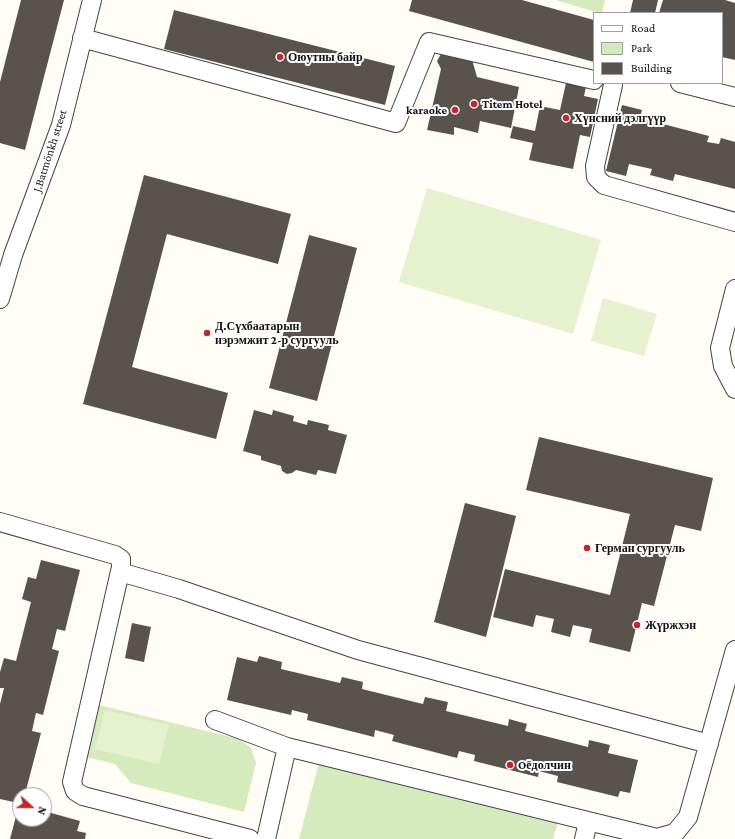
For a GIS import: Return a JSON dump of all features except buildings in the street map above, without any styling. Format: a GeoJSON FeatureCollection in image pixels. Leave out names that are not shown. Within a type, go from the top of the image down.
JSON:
{"type":"FeatureCollection","features":[{"type":"Feature","properties":{"kind":"street","name":"J.Batmönkh street"},"geometry":{"type":"LineString","coordinates":[[0,299],[13,255],[61,125],[92,0]]}},
{"type":"Feature","properties":{"kind":"street"},"geometry":{"type":"LineString","coordinates":[[82,38],[396,123],[429,42],[593,80]]}},
{"type":"Feature","properties":{"kind":"street"},"geometry":{"type":"LineString","coordinates":[[612,84],[595,166],[596,177],[604,185],[735,222]]}},
{"type":"Feature","properties":{"kind":"street"},"geometry":{"type":"LineString","coordinates":[[684,84],[735,97]]}},
{"type":"Feature","properties":{"kind":"street"},"geometry":{"type":"LineString","coordinates":[[735,289],[720,348],[723,366],[735,389]]}},
{"type":"Feature","properties":{"kind":"street"},"geometry":{"type":"LineString","coordinates":[[0,522],[115,555],[120,559],[120,572],[72,782],[75,791],[83,796],[250,839]]}},
{"type":"Feature","properties":{"kind":"street"},"geometry":{"type":"LineString","coordinates":[[120,572],[179,589],[358,650],[709,744]]}},
{"type":"Feature","properties":{"kind":"street"},"geometry":{"type":"LineString","coordinates":[[214,720],[287,747],[586,831],[657,838],[675,832],[688,817],[735,650]]}},
{"type":"Feature","properties":{"kind":"street"},"geometry":{"type":"LineString","coordinates":[[266,839],[287,747]]}},
{"type":"Feature","properties":{"kind":"green space"},"geometry":{"type":"Polygon","coordinates":[[[556,0],[605,0],[602,12],[596,12],[556,0]]]}},
{"type":"Feature","properties":{"kind":"green space"},"geometry":{"type":"Polygon","coordinates":[[[427,188],[601,240],[573,334],[399,282],[427,188]]]}},
{"type":"Feature","properties":{"kind":"green space"},"geometry":{"type":"Polygon","coordinates":[[[603,298],[657,314],[644,356],[591,341],[603,298]]]}},
{"type":"Feature","properties":{"kind":"green space"},"geometry":{"type":"Polygon","coordinates":[[[95,704],[239,739],[251,748],[256,763],[244,812],[131,783],[115,764],[82,756],[95,704]]]}},
{"type":"Feature","properties":{"kind":"green space"},"geometry":{"type":"Polygon","coordinates":[[[105,710],[169,725],[159,764],[95,749],[105,710]]]}},
{"type":"Feature","properties":{"kind":"green space"},"geometry":{"type":"Polygon","coordinates":[[[319,762],[558,822],[553,839],[299,839],[319,762]]]}},
{"type":"Feature","properties":{"kind":"place","name":"Оюутны байр"},"geometry":{"type":"Point","coordinates":[280,57]}},
{"type":"Feature","properties":{"kind":"place","name":"Titem Hotel"},"geometry":{"type":"Point","coordinates":[474,104]}},
{"type":"Feature","properties":{"kind":"place","name":"karaoke"},"geometry":{"type":"Point","coordinates":[455,110]}},
{"type":"Feature","properties":{"kind":"place","name":"Хүнсний дэлгүүр"},"geometry":{"type":"Point","coordinates":[566,118]}},
{"type":"Feature","properties":{"kind":"place","name":"Д.Сүхбаатарын нэрэмжит 2-р сургууль"},"geometry":{"type":"Point","coordinates":[207,333]}},
{"type":"Feature","properties":{"kind":"place","name":"Герман сургууль"},"geometry":{"type":"Point","coordinates":[587,548]}},
{"type":"Feature","properties":{"kind":"place","name":"Жүржхэн"},"geometry":{"type":"Point","coordinates":[637,625]}},
{"type":"Feature","properties":{"kind":"place","name":"Oёдолчин"},"geometry":{"type":"Point","coordinates":[510,765]}}]}
